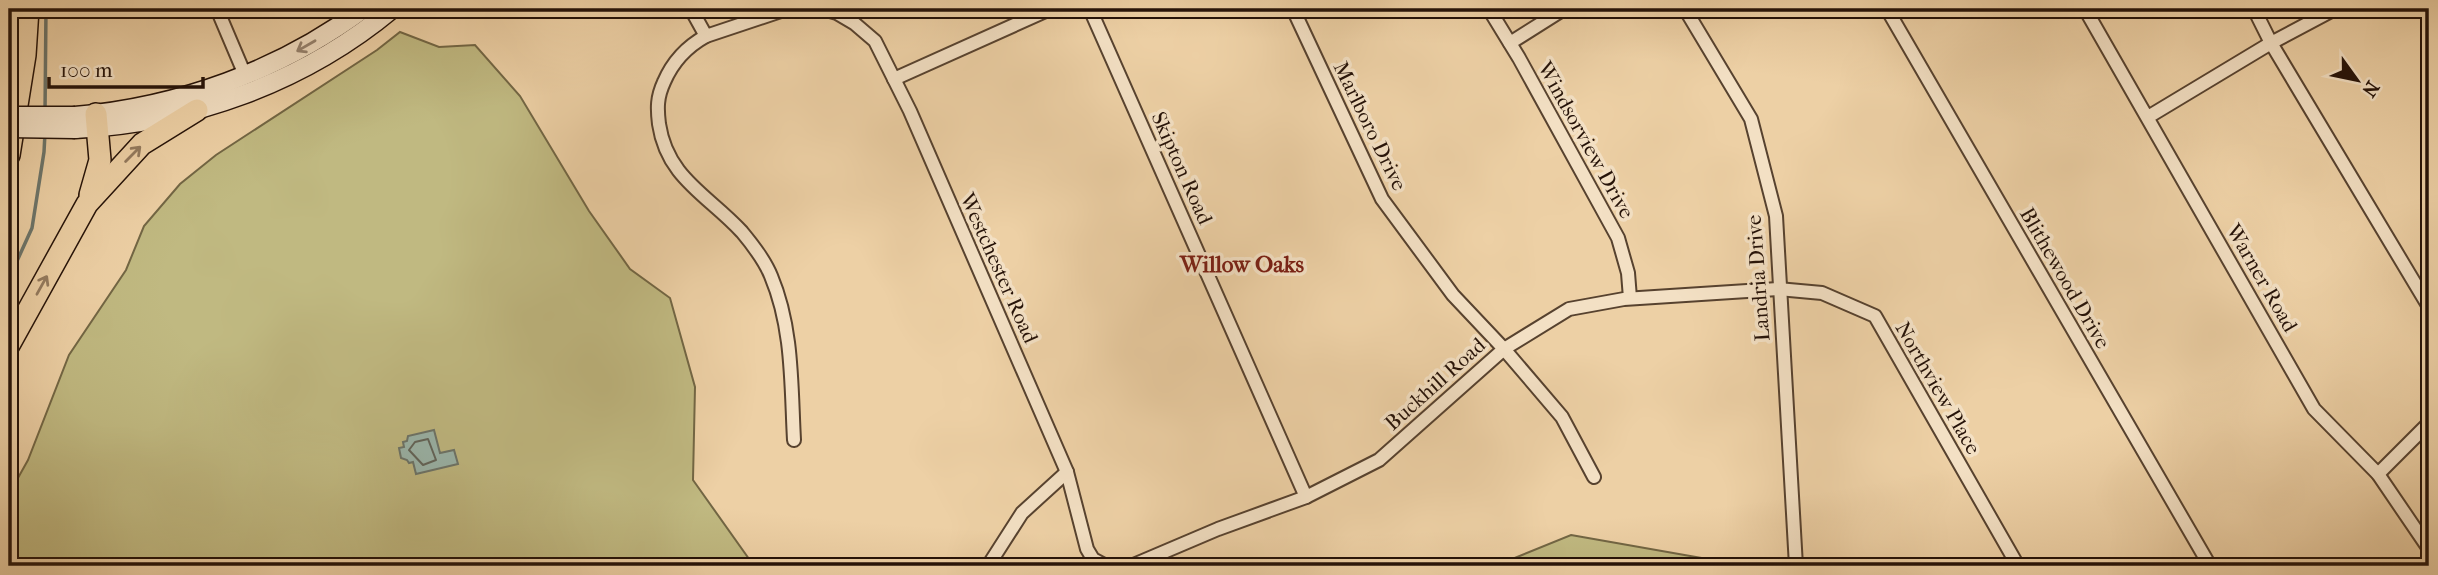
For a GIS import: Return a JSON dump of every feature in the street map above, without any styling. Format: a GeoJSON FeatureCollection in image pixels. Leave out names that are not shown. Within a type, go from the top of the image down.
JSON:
{"type":"FeatureCollection","features":[{"type":"Feature","properties":{"kind":"highway"},"geometry":{"type":"LineString","coordinates":[[9,155],[13,111],[11,9]]}},
{"type":"Feature","properties":{"kind":"highway"},"geometry":{"type":"LineString","coordinates":[[13,111],[25,55],[28,9]]}},
{"type":"Feature","properties":{"kind":"highway"},"geometry":{"type":"LineString","coordinates":[[87,204],[142,144],[197,110]]}},
{"type":"Feature","properties":{"kind":"highway"},"geometry":{"type":"LineString","coordinates":[[9,345],[87,204],[100,160],[86,121]]}},
{"type":"Feature","properties":{"kind":"main road"},"geometry":{"type":"LineString","coordinates":[[13,111],[86,121],[174,99],[245,75],[296,52],[363,9]]}},
{"type":"Feature","properties":{"kind":"main road"},"geometry":{"type":"LineString","coordinates":[[9,128],[197,110],[253,92],[299,70],[353,38],[392,9]]}},
{"type":"Feature","properties":{"kind":"street"},"geometry":{"type":"LineString","coordinates":[[217,9],[245,75]]}},
{"type":"Feature","properties":{"kind":"street"},"geometry":{"type":"LineString","coordinates":[[691,9],[706,36]]}},
{"type":"Feature","properties":{"kind":"street"},"geometry":{"type":"LineString","coordinates":[[787,9],[694,42],[674,62],[658,97],[663,144],[675,168],[742,232],[771,275],[786,324],[794,440]]}},
{"type":"Feature","properties":{"kind":"street","name":"Westchester Road"},"geometry":{"type":"LineString","coordinates":[[823,9],[837,13],[865,30],[875,41],[1067,472],[1087,549],[1093,559],[1106,566]]}},
{"type":"Feature","properties":{"kind":"street"},"geometry":{"type":"LineString","coordinates":[[894,79],[1050,9]]}},
{"type":"Feature","properties":{"kind":"street","name":"Skipton Road"},"geometry":{"type":"LineString","coordinates":[[1090,9],[1306,497]]}},
{"type":"Feature","properties":{"kind":"street","name":"Marlboro Drive"},"geometry":{"type":"LineString","coordinates":[[1293,9],[1382,199],[1452,295],[1504,349],[1562,417],[1594,477]]}},
{"type":"Feature","properties":{"kind":"street","name":"Windsorview Drive"},"geometry":{"type":"LineString","coordinates":[[1489,9],[1618,238],[1628,273],[1630,298]]}},
{"type":"Feature","properties":{"kind":"street"},"geometry":{"type":"LineString","coordinates":[[1510,43],[1564,9]]}},
{"type":"Feature","properties":{"kind":"street","name":"Landria Drive"},"geometry":{"type":"LineString","coordinates":[[1685,9],[1751,119],[1776,216],[1796,566]]}},
{"type":"Feature","properties":{"kind":"street","name":"Blithewood Drive"},"geometry":{"type":"LineString","coordinates":[[1887,9],[2210,566]]}},
{"type":"Feature","properties":{"kind":"street","name":"Warner Road"},"geometry":{"type":"LineString","coordinates":[[2085,9],[2315,409],[2378,474],[2429,549]]}},
{"type":"Feature","properties":{"kind":"street"},"geometry":{"type":"LineString","coordinates":[[2254,9],[2271,43],[2429,307]]}},
{"type":"Feature","properties":{"kind":"street"},"geometry":{"type":"LineString","coordinates":[[2148,117],[2271,43],[2335,9]]}},
{"type":"Feature","properties":{"kind":"street","name":"Buckhill Road"},"geometry":{"type":"LineString","coordinates":[[1131,566],[1218,529],[1306,497],[1378,460],[1504,349],[1569,309],[1630,298],[1779,289]]}},
{"type":"Feature","properties":{"kind":"street","name":"Northview Place"},"geometry":{"type":"LineString","coordinates":[[1779,289],[1822,293],[1875,316],[2018,566]]}},
{"type":"Feature","properties":{"kind":"street"},"geometry":{"type":"LineString","coordinates":[[2378,474],[2429,423]]}},
{"type":"Feature","properties":{"kind":"street"},"geometry":{"type":"LineString","coordinates":[[988,566],[1022,513],[1067,472]]}},
{"type":"Feature","properties":{"kind":"shaded area"},"geometry":{"type":"Polygon","coordinates":[[[400,32],[439,47],[475,45],[520,96],[589,211],[630,269],[670,298],[695,387],[693,480],[754,566],[9,566],[9,494],[28,460],[69,355],[126,270],[144,226],[180,184],[216,155],[377,50],[400,32]]]}},
{"type":"Feature","properties":{"kind":"shaded area"},"geometry":{"type":"Polygon","coordinates":[[[1571,535],[1747,566],[1495,566],[1571,535]]]}},
{"type":"Feature","properties":{"kind":"water"},"geometry":{"type":"Polygon","coordinates":[[[434,430],[440,453],[454,450],[458,464],[416,474],[413,462],[409,463],[401,458],[399,448],[404,447],[403,442],[407,441],[408,436],[434,430]]]}},
{"type":"Feature","properties":{"kind":"waterway"},"geometry":{"type":"LineString","coordinates":[[45,112],[46,9]]}},
{"type":"Feature","properties":{"kind":"waterway"},"geometry":{"type":"LineString","coordinates":[[12,296],[12,272],[32,228],[45,133]]}},
{"type":"Feature","properties":{"kind":"district","name":"Willow Oaks"},"geometry":{"type":"Point","coordinates":[1242,264]}}]}
